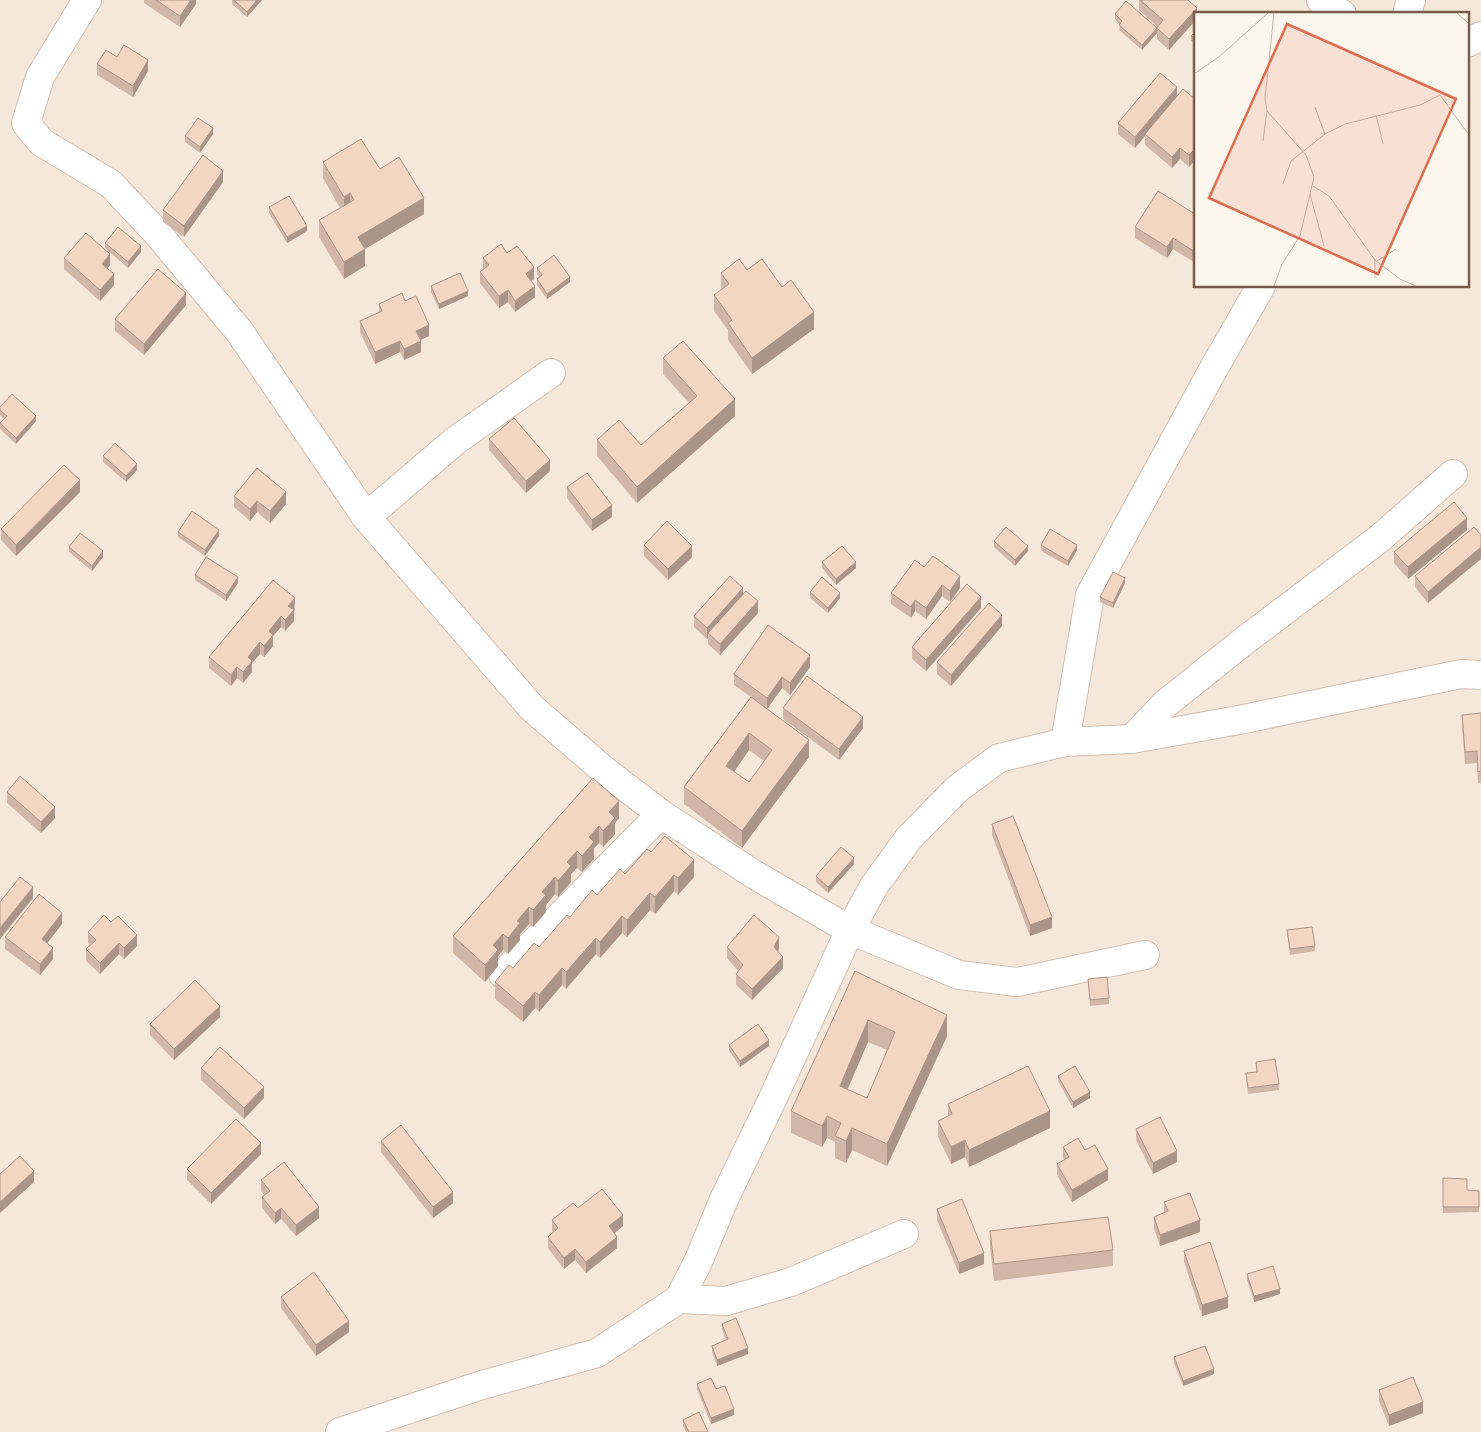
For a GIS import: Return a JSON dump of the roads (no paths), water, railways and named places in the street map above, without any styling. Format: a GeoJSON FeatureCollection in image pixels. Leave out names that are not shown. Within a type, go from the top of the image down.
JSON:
{"type":"FeatureCollection","features":[{"type":"Feature","properties":{"kind":"street"},"geometry":{"type":"LineString","coordinates":[[87,0],[40,77],[26,123],[41,142],[111,184],[156,233],[239,331],[366,517],[532,708],[605,771],[660,814],[755,875],[850,930],[959,975],[1017,982],[1144,955]]}},
{"type":"Feature","properties":{"kind":"street"},"geometry":{"type":"LineString","coordinates":[[1321,0],[1339,12]]}},
{"type":"Feature","properties":{"kind":"street"},"geometry":{"type":"LineString","coordinates":[[1468,42],[1481,36]]}},
{"type":"Feature","properties":{"kind":"street"},"geometry":{"type":"LineString","coordinates":[[1064,742],[1090,594],[1260,288]]}},
{"type":"Feature","properties":{"kind":"street"},"geometry":{"type":"LineString","coordinates":[[366,517],[455,441],[551,373]]}},
{"type":"Feature","properties":{"kind":"street"},"geometry":{"type":"LineString","coordinates":[[1132,739],[1164,705],[1252,635],[1379,539],[1453,474]]}},
{"type":"Feature","properties":{"kind":"street"},"geometry":{"type":"LineString","coordinates":[[340,1432],[482,1385],[597,1353],[678,1299],[698,1262],[725,1197],[850,930],[874,886],[909,838],[957,788],[999,758],[1064,742],[1132,739],[1239,720],[1461,674],[1481,675]]}},
{"type":"Feature","properties":{"kind":"street"},"geometry":{"type":"LineString","coordinates":[[503,974],[660,814]]}},
{"type":"Feature","properties":{"kind":"street"},"geometry":{"type":"LineString","coordinates":[[678,1299],[726,1300],[791,1282],[904,1234]]}}]}
